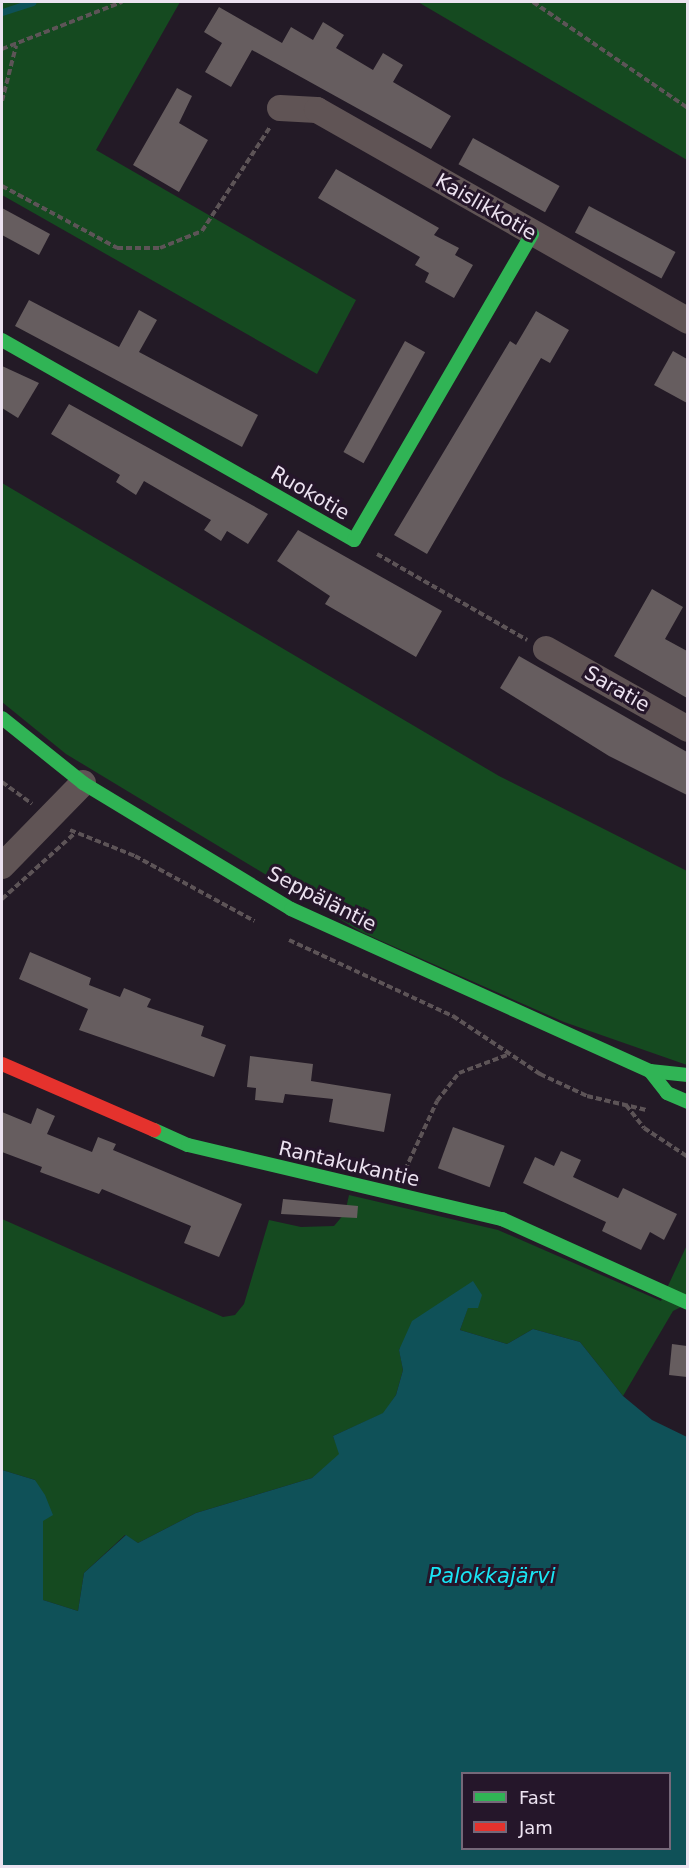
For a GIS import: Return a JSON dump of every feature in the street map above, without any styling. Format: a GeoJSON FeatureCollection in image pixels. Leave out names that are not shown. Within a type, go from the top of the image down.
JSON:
{"type":"FeatureCollection","features":[{"type":"Feature","properties":{"kind":"street","name":"Kaislikkotie"},"geometry":{"type":"LineString","coordinates":[[280,108],[316,110],[687,321]]}},
{"type":"Feature","properties":{"kind":"street","name":"Ruokotie"},"geometry":{"type":"LineString","coordinates":[[2,340],[354,540],[532,234]]}},
{"type":"Feature","properties":{"kind":"street","name":"Saratie"},"geometry":{"type":"LineString","coordinates":[[546,649],[687,729]]}},
{"type":"Feature","properties":{"kind":"street","name":"Seppäläntie"},"geometry":{"type":"LineString","coordinates":[[2,718],[83,783],[291,909],[650,1071],[687,1075]]}},
{"type":"Feature","properties":{"kind":"street"},"geometry":{"type":"LineString","coordinates":[[2,866],[83,783]]}},
{"type":"Feature","properties":{"kind":"street","name":"Rantakukantie"},"geometry":{"type":"LineString","coordinates":[[2,1064],[188,1145],[502,1219],[687,1303]]}},
{"type":"Feature","properties":{"kind":"street","name":"Seppäläntie"},"geometry":{"type":"LineString","coordinates":[[650,1071],[667,1093],[687,1102]]}},
{"type":"Feature","properties":{"kind":"path"},"geometry":{"type":"LineString","coordinates":[[2,49],[16,46],[122,2]]}},
{"type":"Feature","properties":{"kind":"path"},"geometry":{"type":"LineString","coordinates":[[533,2],[687,108]]}},
{"type":"Feature","properties":{"kind":"path"},"geometry":{"type":"LineString","coordinates":[[2,101],[16,46]]}},
{"type":"Feature","properties":{"kind":"path"},"geometry":{"type":"LineString","coordinates":[[2,186],[117,248],[160,248],[202,231],[246,170],[280,108]]}},
{"type":"Feature","properties":{"kind":"path"},"geometry":{"type":"LineString","coordinates":[[354,540],[546,649]]}},
{"type":"Feature","properties":{"kind":"path"},"geometry":{"type":"LineString","coordinates":[[2,899],[75,833]]}},
{"type":"Feature","properties":{"kind":"path"},"geometry":{"type":"LineString","coordinates":[[397,1195],[437,1101],[459,1073],[508,1055]]}},
{"type":"Feature","properties":{"kind":"path"},"geometry":{"type":"LineString","coordinates":[[626,1105],[644,1128],[687,1157]]}},
{"type":"Feature","properties":{"kind":"green space"},"geometry":{"type":"Polygon","coordinates":[[[2,2],[180,2],[96,150],[356,300],[317,374],[2,195],[2,2]]]}},
{"type":"Feature","properties":{"kind":"green space"},"geometry":{"type":"Polygon","coordinates":[[[418,2],[687,2],[687,160],[418,2]]]}},
{"type":"Feature","properties":{"kind":"green space"},"geometry":{"type":"Polygon","coordinates":[[[2,483],[499,776],[687,871],[687,1065],[564,1022],[361,932],[66,754],[2,702],[2,483]]]}},
{"type":"Feature","properties":{"kind":"green space"},"geometry":{"type":"Polygon","coordinates":[[[349,1195],[498,1230],[661,1301],[687,1245],[687,1304],[673,1311],[623,1396],[580,1342],[533,1329],[507,1344],[460,1330],[468,1307],[482,1295],[399,1349],[403,1370],[396,1395],[384,1413],[333,1436],[340,1454],[312,1478],[196,1513],[138,1543],[125,1535],[84,1573],[78,1611],[43,1600],[43,1521],[35,1480],[2,1470],[2,1219],[223,1317],[235,1315],[244,1304],[269,1220],[301,1227],[334,1226],[345,1213],[349,1195]]]}},
{"type":"Feature","properties":{"kind":"water","name":"Palokkajärvi"},"geometry":{"type":"Polygon","coordinates":[[[473,1281],[482,1295],[478,1308],[468,1308],[460,1330],[507,1344],[533,1329],[580,1342],[623,1396],[652,1420],[687,1437],[687,1866],[2,1866],[2,1470],[35,1480],[45,1495],[53,1515],[43,1521],[43,1600],[78,1611],[84,1573],[126,1535],[138,1543],[196,1513],[312,1478],[339,1454],[333,1436],[383,1413],[396,1395],[403,1370],[399,1350],[412,1321],[473,1281]]]}},
{"type":"Feature","properties":{"kind":"building"},"geometry":{"type":"Polygon","coordinates":[[[219,7],[282,43],[291,27],[313,40],[323,22],[344,35],[336,48],[373,70],[383,53],[403,65],[393,82],[451,116],[431,149],[252,50],[231,87],[205,72],[222,43],[204,32],[219,7]]]}},
{"type":"Feature","properties":{"kind":"building"},"geometry":{"type":"Polygon","coordinates":[[[177,88],[192,96],[179,123],[208,140],[179,192],[133,165],[177,88]]]}},
{"type":"Feature","properties":{"kind":"building"},"geometry":{"type":"Polygon","coordinates":[[[473,138],[560,186],[545,212],[458,164],[473,138]]]}},
{"type":"Feature","properties":{"kind":"building"},"geometry":{"type":"Polygon","coordinates":[[[336,169],[439,228],[434,235],[459,248],[455,255],[473,265],[454,298],[425,282],[429,273],[415,265],[420,257],[318,198],[336,169]]]}},
{"type":"Feature","properties":{"kind":"building"},"geometry":{"type":"Polygon","coordinates":[[[589,206],[676,252],[661,278],[575,232],[589,206]]]}},
{"type":"Feature","properties":{"kind":"building"},"geometry":{"type":"Polygon","coordinates":[[[2,208],[50,234],[39,255],[2,235],[2,208]]]}},
{"type":"Feature","properties":{"kind":"building"},"geometry":{"type":"Polygon","coordinates":[[[29,300],[119,347],[139,310],[157,320],[139,352],[258,415],[242,447],[15,326],[29,300]]]}},
{"type":"Feature","properties":{"kind":"building"},"geometry":{"type":"Polygon","coordinates":[[[536,311],[569,330],[550,363],[541,358],[427,554],[394,535],[510,341],[516,345],[536,311]]]}},
{"type":"Feature","properties":{"kind":"building"},"geometry":{"type":"Polygon","coordinates":[[[405,341],[425,352],[364,463],[343,452],[405,341]]]}},
{"type":"Feature","properties":{"kind":"building"},"geometry":{"type":"Polygon","coordinates":[[[673,351],[687,359],[687,403],[654,385],[673,351]]]}},
{"type":"Feature","properties":{"kind":"building"},"geometry":{"type":"Polygon","coordinates":[[[2,366],[39,383],[18,418],[2,408],[2,366]]]}},
{"type":"Feature","properties":{"kind":"building"},"geometry":{"type":"Polygon","coordinates":[[[69,404],[268,514],[248,544],[227,531],[221,541],[204,530],[211,520],[144,481],[136,495],[116,482],[120,475],[51,434],[69,404]]]}},
{"type":"Feature","properties":{"kind":"building"},"geometry":{"type":"Polygon","coordinates":[[[298,530],[442,611],[416,657],[325,604],[330,596],[277,561],[298,530]]]}},
{"type":"Feature","properties":{"kind":"building"},"geometry":{"type":"Polygon","coordinates":[[[652,589],[683,607],[665,639],[687,651],[687,698],[614,656],[652,589]]]}},
{"type":"Feature","properties":{"kind":"building"},"geometry":{"type":"Polygon","coordinates":[[[519,656],[687,752],[687,795],[609,756],[500,688],[519,656]]]}},
{"type":"Feature","properties":{"kind":"building"},"geometry":{"type":"Polygon","coordinates":[[[30,952],[91,978],[89,985],[120,997],[124,988],[151,999],[147,1007],[204,1026],[201,1036],[226,1045],[214,1077],[79,1030],[88,1009],[19,979],[30,952]]]}},
{"type":"Feature","properties":{"kind":"building"},"geometry":{"type":"Polygon","coordinates":[[[250,1056],[313,1064],[311,1081],[391,1094],[384,1132],[329,1122],[333,1099],[285,1094],[283,1103],[255,1100],[256,1088],[247,1087],[250,1056]]]}},
{"type":"Feature","properties":{"kind":"building"},"geometry":{"type":"Polygon","coordinates":[[[37,1108],[55,1116],[47,1134],[92,1152],[98,1137],[116,1144],[113,1150],[242,1204],[219,1257],[184,1243],[191,1226],[102,1189],[99,1194],[40,1172],[42,1167],[2,1152],[2,1112],[31,1124],[37,1108]]]}},
{"type":"Feature","properties":{"kind":"building"},"geometry":{"type":"Polygon","coordinates":[[[453,1127],[505,1146],[490,1187],[438,1168],[453,1127]]]}},
{"type":"Feature","properties":{"kind":"building"},"geometry":{"type":"Polygon","coordinates":[[[561,1151],[581,1160],[573,1177],[618,1198],[623,1188],[677,1214],[664,1240],[650,1232],[641,1250],[602,1231],[606,1222],[523,1183],[535,1157],[554,1166],[561,1151]]]}},
{"type":"Feature","properties":{"kind":"building"},"geometry":{"type":"Polygon","coordinates":[[[283,1199],[358,1206],[357,1218],[281,1214],[283,1199]]]}},
{"type":"Feature","properties":{"kind":"building"},"geometry":{"type":"Polygon","coordinates":[[[672,1344],[687,1346],[687,1377],[669,1375],[672,1344]]]}},
{"type":"Feature","properties":{"kind":"waterway"},"geometry":{"type":"LineString","coordinates":[[2,12],[32,2]]}},
{"type":"Feature","properties":{"kind":"traffic: fast"},"geometry":{"type":"LineString","coordinates":[[2,340],[354,540],[532,234]]}},
{"type":"Feature","properties":{"kind":"traffic: fast"},"geometry":{"type":"LineString","coordinates":[[2,718],[83,783],[291,909],[650,1071],[688,1075]]}},
{"type":"Feature","properties":{"kind":"traffic: fast"},"geometry":{"type":"LineString","coordinates":[[650,1071],[667,1093],[688,1102]]}},
{"type":"Feature","properties":{"kind":"traffic: fast"},"geometry":{"type":"LineString","coordinates":[[154,1130],[188,1145],[502,1219],[688,1303]]}},
{"type":"Feature","properties":{"kind":"traffic: jam"},"geometry":{"type":"LineString","coordinates":[[2,1064],[154,1130]]}}]}
